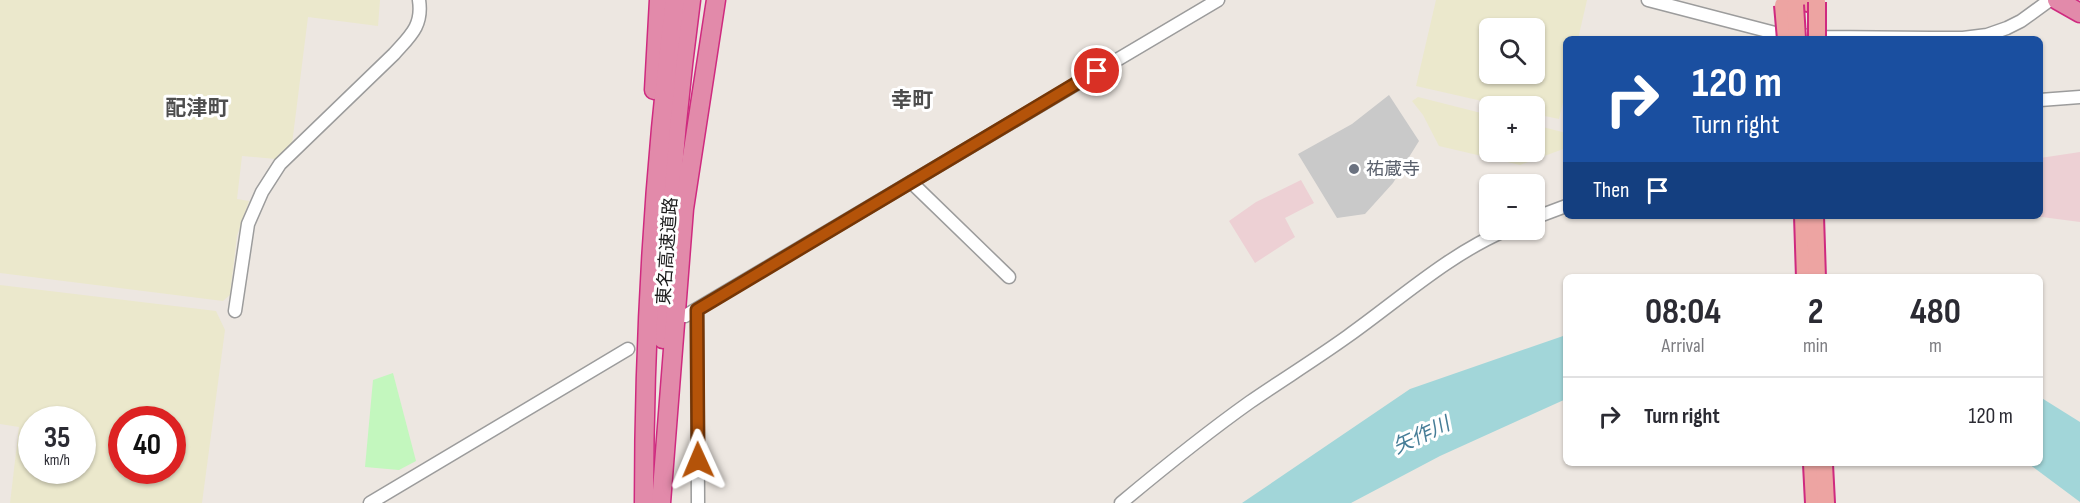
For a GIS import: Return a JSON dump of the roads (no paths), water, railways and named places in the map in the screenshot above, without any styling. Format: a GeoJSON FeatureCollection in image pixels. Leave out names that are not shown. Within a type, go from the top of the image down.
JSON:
{"type":"FeatureCollection","features":[{"type":"Feature","properties":{"kind":"highway"},"geometry":{"type":"LineString","coordinates":[[649,284],[658,0]]}},
{"type":"Feature","properties":{"kind":"highway","name":"東名高速道路"},"geometry":{"type":"LineString","coordinates":[[644,503],[644,404],[649,284],[675,0]]}},
{"type":"Feature","properties":{"kind":"highway","name":"東名高速道路"},"geometry":{"type":"LineString","coordinates":[[661,503],[664,284],[677,117],[691,0]]}},
{"type":"Feature","properties":{"kind":"highway"},"geometry":{"type":"LineString","coordinates":[[661,503],[684,209],[716,0]]}},
{"type":"Feature","properties":{"kind":"highway"},"geometry":{"type":"LineString","coordinates":[[2057,0],[2080,13]]}},
{"type":"Feature","properties":{"kind":"highway"},"geometry":{"type":"LineString","coordinates":[[1787,36],[1801,2]]}},
{"type":"Feature","properties":{"kind":"highway"},"geometry":{"type":"LineString","coordinates":[[1797,36],[1801,2]]}},
{"type":"Feature","properties":{"kind":"highway"},"geometry":{"type":"LineString","coordinates":[[1801,2],[1808,36]]}},
{"type":"Feature","properties":{"kind":"highway"},"geometry":{"type":"LineString","coordinates":[[1801,2],[1816,36]]}},
{"type":"Feature","properties":{"kind":"highway"},"geometry":{"type":"LineString","coordinates":[[1803,219],[1805,274]]}},
{"type":"Feature","properties":{"kind":"highway"},"geometry":{"type":"LineString","coordinates":[[1815,219],[1817,274]]}},
{"type":"Feature","properties":{"kind":"highway"},"geometry":{"type":"LineString","coordinates":[[1812,466],[1814,503]]}},
{"type":"Feature","properties":{"kind":"highway"},"geometry":{"type":"LineString","coordinates":[[1824,466],[1826,503]]}},
{"type":"Feature","properties":{"kind":"street"},"geometry":{"type":"LineString","coordinates":[[235,311],[248,224],[262,192],[280,164],[412,34],[420,16],[419,0]]}},
{"type":"Feature","properties":{"kind":"street"},"geometry":{"type":"LineString","coordinates":[[685,316],[1218,0]]}},
{"type":"Feature","properties":{"kind":"street"},"geometry":{"type":"LineString","coordinates":[[1648,0],[1775,33],[1804,36]]}},
{"type":"Feature","properties":{"kind":"street"},"geometry":{"type":"LineString","coordinates":[[1979,36],[2007,28],[2021,21],[2050,0]]}},
{"type":"Feature","properties":{"kind":"street"},"geometry":{"type":"LineString","coordinates":[[2043,100],[2080,97]]}},
{"type":"Feature","properties":{"kind":"street"},"geometry":{"type":"LineString","coordinates":[[911,182],[1009,277]]}},
{"type":"Feature","properties":{"kind":"street"},"geometry":{"type":"LineString","coordinates":[[1545,214],[1563,207]]}},
{"type":"Feature","properties":{"kind":"street"},"geometry":{"type":"LineString","coordinates":[[1121,503],[1207,434],[1341,342],[1449,261],[1485,240]]}},
{"type":"Feature","properties":{"kind":"street"},"geometry":{"type":"LineString","coordinates":[[697,310],[698,503]]}},
{"type":"Feature","properties":{"kind":"street"},"geometry":{"type":"LineString","coordinates":[[370,503],[628,350]]}},
{"type":"Feature","properties":{"kind":"water","name":"矢作川"},"geometry":{"type":"Polygon","coordinates":[[[1563,336],[1563,400],[1440,456],[1351,503],[1242,503],[1410,389],[1563,336]]]}},
{"type":"Feature","properties":{"kind":"water"},"geometry":{"type":"Polygon","coordinates":[[[2043,399],[2080,422],[2080,502],[2032,466],[2043,466],[2043,399]]]}},
{"type":"Feature","properties":{"kind":"place","name":"祐蔵寺"},"geometry":{"type":"Point","coordinates":[1354,169]}},
{"type":"Feature","properties":{"kind":"district","name":"幸町"},"geometry":{"type":"Point","coordinates":[912,100]}},
{"type":"Feature","properties":{"kind":"district","name":"配津町"},"geometry":{"type":"Point","coordinates":[197,108]}}]}
